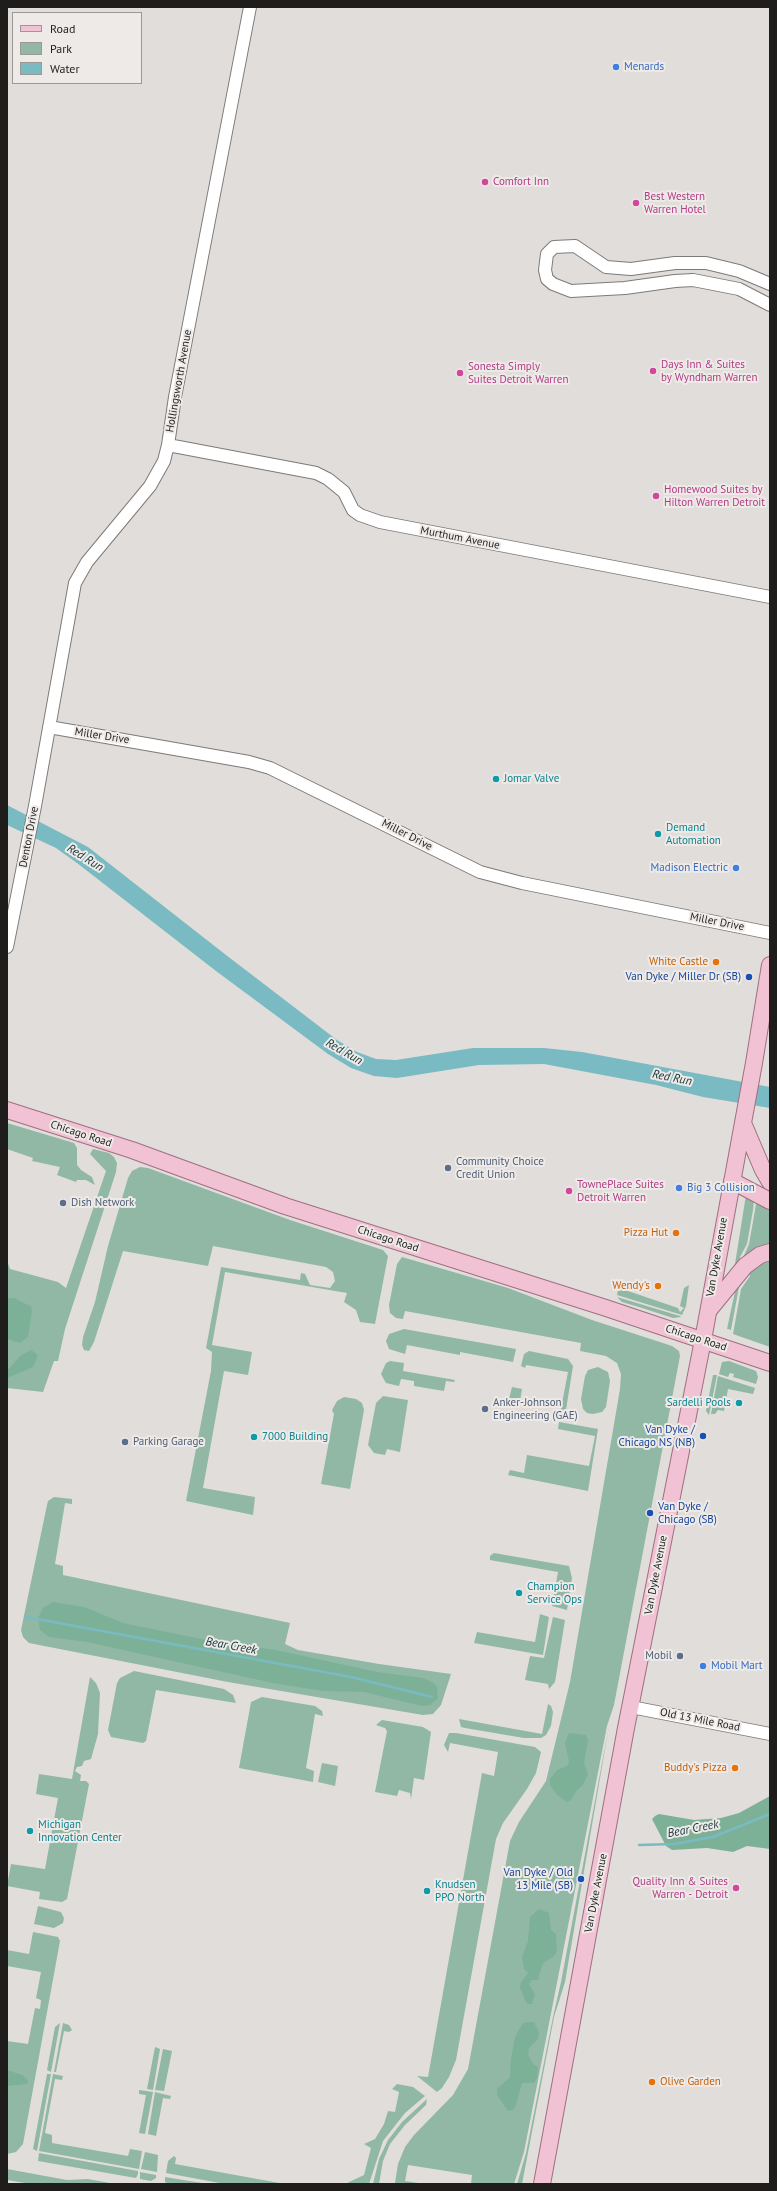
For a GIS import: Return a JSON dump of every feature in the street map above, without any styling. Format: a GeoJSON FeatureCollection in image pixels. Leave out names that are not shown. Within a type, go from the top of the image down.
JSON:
{"type":"FeatureCollection","features":[{"type":"Feature","properties":{"kind":"main road","name":"Van Dyke Avenue"},"geometry":{"type":"LineString","coordinates":[[542,2184],[631,1707],[703,1340],[754,1063],[770,965]]}},
{"type":"Feature","properties":{"kind":"main road","name":"Chicago Road"},"geometry":{"type":"LineString","coordinates":[[7,1110],[132,1150],[285,1206],[703,1340],[770,1363]]}},
{"type":"Feature","properties":{"kind":"main road"},"geometry":{"type":"LineString","coordinates":[[743,1123],[762,1170],[770,1182]]}},
{"type":"Feature","properties":{"kind":"main road"},"geometry":{"type":"LineString","coordinates":[[732,1181],[770,1201]]}},
{"type":"Feature","properties":{"kind":"main road"},"geometry":{"type":"LineString","coordinates":[[708,1311],[745,1266],[760,1255],[770,1252]]}},
{"type":"Feature","properties":{"kind":"street","name":"Hollingsworth Avenue"},"geometry":{"type":"LineString","coordinates":[[49,727],[75,583],[88,562],[150,486],[164,460],[168,445],[176,390],[250,7]]}},
{"type":"Feature","properties":{"kind":"street"},"geometry":{"type":"LineString","coordinates":[[770,284],[739,271],[706,263],[672,263],[631,269],[606,267],[576,246],[564,245],[554,247],[547,254],[544,270],[547,279],[553,284],[571,291],[625,288],[675,280],[713,282],[739,289],[770,305]]}},
{"type":"Feature","properties":{"kind":"street"},"geometry":{"type":"LineString","coordinates":[[672,263],[675,280]]}},
{"type":"Feature","properties":{"kind":"street"},"geometry":{"type":"LineString","coordinates":[[739,271],[739,289]]}},
{"type":"Feature","properties":{"kind":"street","name":"Murthum Avenue"},"geometry":{"type":"LineString","coordinates":[[168,445],[316,473],[328,479],[344,492],[353,510],[360,515],[380,522],[770,597]]}},
{"type":"Feature","properties":{"kind":"street","name":"Denton Drive"},"geometry":{"type":"LineString","coordinates":[[7,947],[49,727]]}},
{"type":"Feature","properties":{"kind":"street","name":"Miller Drive"},"geometry":{"type":"LineString","coordinates":[[49,727],[249,762],[270,768],[480,872],[522,884],[770,933]]}},
{"type":"Feature","properties":{"kind":"street","name":"Old 13 Mile Road"},"geometry":{"type":"LineString","coordinates":[[631,1707],[770,1734]]}},
{"type":"Feature","properties":{"kind":"green space"},"geometry":{"type":"Polygon","coordinates":[[[7,1123],[74,1143],[77,1148],[77,1165],[81,1170],[92,1177],[95,1185],[86,1180],[77,1180],[76,1182],[57,1175],[60,1167],[32,1161],[33,1158],[7,1149],[7,1123]]]}},
{"type":"Feature","properties":{"kind":"green space"},"geometry":{"type":"Polygon","coordinates":[[[93,1149],[109,1153],[114,1157],[117,1163],[116,1172],[65,1329],[58,1361],[54,1361],[43,1392],[7,1388],[7,1261],[10,1269],[58,1282],[66,1288],[106,1171],[90,1154],[93,1149]]]}},
{"type":"Feature","properties":{"kind":"green space"},"geometry":{"type":"Polygon","coordinates":[[[140,1167],[148,1168],[290,1220],[383,1250],[388,1256],[375,1324],[360,1322],[356,1310],[344,1302],[347,1293],[225,1272],[212,1345],[252,1352],[248,1375],[224,1371],[203,1488],[255,1497],[253,1515],[186,1501],[211,1371],[212,1352],[206,1348],[221,1267],[300,1280],[301,1273],[305,1274],[310,1285],[330,1288],[335,1281],[333,1272],[326,1267],[213,1246],[208,1266],[123,1251],[94,1342],[89,1351],[84,1350],[82,1345],[83,1337],[95,1302],[108,1246],[128,1178],[132,1171],[140,1167]]]}},
{"type":"Feature","properties":{"kind":"green space"},"geometry":{"type":"Polygon","coordinates":[[[746,1195],[754,1200],[753,1210],[747,1244],[740,1257],[741,1264],[734,1270],[746,1195]]]}},
{"type":"Feature","properties":{"kind":"green space"},"geometry":{"type":"Polygon","coordinates":[[[757,1199],[770,1206],[770,1246],[742,1260],[749,1244],[757,1199]]]}},
{"type":"Feature","properties":{"kind":"green space"},"geometry":{"type":"Polygon","coordinates":[[[402,1257],[508,1288],[592,1320],[672,1346],[679,1351],[680,1356],[614,1705],[607,1726],[524,2152],[514,2184],[471,2184],[472,2175],[408,2165],[405,2181],[425,2184],[395,2183],[398,2164],[405,2147],[414,2135],[453,2095],[468,2069],[510,1841],[519,1822],[546,1781],[570,1682],[620,1389],[621,1374],[617,1363],[606,1356],[580,1351],[581,1343],[405,1311],[403,1319],[396,1318],[390,1313],[389,1305],[397,1264],[402,1257]]]}},
{"type":"Feature","properties":{"kind":"green space"},"geometry":{"type":"Polygon","coordinates":[[[770,1258],[770,1347],[733,1334],[741,1289],[750,1276],[748,1271],[770,1258]]]}},
{"type":"Feature","properties":{"kind":"green space"},"geometry":{"type":"Polygon","coordinates":[[[748,1275],[739,1287],[731,1330],[727,1329],[736,1287],[748,1275]]]}},
{"type":"Feature","properties":{"kind":"green space"},"geometry":{"type":"Polygon","coordinates":[[[689,1285],[686,1306],[682,1315],[617,1295],[618,1290],[622,1289],[678,1308],[680,1312],[684,1308],[680,1306],[684,1288],[689,1285]]]}},
{"type":"Feature","properties":{"kind":"green space"},"geometry":{"type":"Polygon","coordinates":[[[617,1297],[681,1317],[673,1318],[622,1302],[617,1297]]]}},
{"type":"Feature","properties":{"kind":"green space"},"geometry":{"type":"Polygon","coordinates":[[[7,1298],[14,1298],[31,1306],[32,1311],[28,1337],[20,1343],[7,1339],[7,1298]]]}},
{"type":"Feature","properties":{"kind":"green space"},"geometry":{"type":"Polygon","coordinates":[[[404,1329],[516,1349],[513,1362],[460,1352],[460,1355],[407,1345],[405,1354],[389,1349],[386,1341],[389,1334],[404,1329]]]}},
{"type":"Feature","properties":{"kind":"green space"},"geometry":{"type":"Polygon","coordinates":[[[31,1350],[38,1355],[33,1367],[7,1378],[7,1371],[20,1356],[31,1350]]]}},
{"type":"Feature","properties":{"kind":"green space"},"geometry":{"type":"Polygon","coordinates":[[[529,1351],[568,1359],[573,1366],[565,1416],[560,1414],[568,1372],[526,1365],[525,1368],[521,1366],[524,1354],[529,1351]]]}},
{"type":"Feature","properties":{"kind":"green space"},"geometry":{"type":"Polygon","coordinates":[[[390,1361],[404,1363],[403,1371],[455,1380],[454,1382],[446,1381],[444,1391],[414,1386],[414,1381],[401,1379],[399,1386],[386,1383],[381,1374],[386,1363],[390,1361]]]}},
{"type":"Feature","properties":{"kind":"green space"},"geometry":{"type":"Polygon","coordinates":[[[729,1361],[756,1371],[758,1377],[756,1384],[733,1377],[734,1374],[730,1373],[728,1377],[719,1374],[722,1362],[729,1361]]]}},
{"type":"Feature","properties":{"kind":"green space"},"geometry":{"type":"Polygon","coordinates":[[[598,1367],[608,1372],[610,1381],[606,1407],[602,1412],[593,1414],[587,1413],[583,1409],[581,1399],[585,1376],[588,1370],[598,1367]]]}},
{"type":"Feature","properties":{"kind":"green space"},"geometry":{"type":"Polygon","coordinates":[[[713,1375],[717,1375],[709,1415],[706,1411],[713,1375]]]}},
{"type":"Feature","properties":{"kind":"green space"},"geometry":{"type":"Polygon","coordinates":[[[718,1376],[755,1388],[753,1394],[728,1389],[724,1411],[718,1410],[715,1414],[711,1414],[718,1376]]]}},
{"type":"Feature","properties":{"kind":"green space"},"geometry":{"type":"Polygon","coordinates":[[[512,1387],[522,1389],[520,1401],[509,1399],[512,1387]]]}},
{"type":"Feature","properties":{"kind":"green space"},"geometry":{"type":"Polygon","coordinates":[[[383,1396],[408,1400],[400,1452],[387,1449],[385,1455],[374,1453],[368,1445],[376,1403],[383,1396]]]}},
{"type":"Feature","properties":{"kind":"green space"},"geometry":{"type":"Polygon","coordinates":[[[344,1397],[356,1399],[362,1403],[364,1410],[350,1489],[321,1484],[334,1414],[332,1410],[337,1401],[344,1397]]]}},
{"type":"Feature","properties":{"kind":"green space"},"geometry":{"type":"Polygon","coordinates":[[[559,1422],[598,1429],[588,1491],[508,1475],[510,1470],[524,1473],[527,1455],[589,1466],[595,1436],[558,1429],[559,1422]]]}},
{"type":"Feature","properties":{"kind":"green space"},"geometry":{"type":"Polygon","coordinates":[[[54,1497],[72,1499],[72,1504],[65,1503],[55,1564],[63,1566],[63,1575],[290,1623],[285,1644],[298,1650],[379,1664],[451,1674],[441,1705],[433,1714],[423,1715],[228,1682],[29,1643],[23,1637],[21,1630],[47,1505],[48,1501],[54,1497]]]}},
{"type":"Feature","properties":{"kind":"green space"},"geometry":{"type":"Polygon","coordinates":[[[494,1553],[569,1566],[572,1578],[567,1610],[552,1606],[558,1572],[490,1560],[490,1556],[494,1553]]]}},
{"type":"Feature","properties":{"kind":"green space"},"geometry":{"type":"Polygon","coordinates":[[[53,1602],[84,1607],[123,1623],[211,1641],[276,1650],[377,1672],[423,1678],[434,1683],[437,1687],[438,1698],[430,1705],[422,1706],[364,1692],[323,1691],[273,1683],[87,1642],[49,1637],[40,1630],[38,1618],[43,1608],[53,1602]]]}},
{"type":"Feature","properties":{"kind":"green space"},"geometry":{"type":"Polygon","coordinates":[[[540,1614],[549,1617],[543,1655],[474,1643],[477,1632],[535,1642],[540,1614]]]}},
{"type":"Feature","properties":{"kind":"green space"},"geometry":{"type":"Polygon","coordinates":[[[553,1617],[565,1620],[555,1682],[549,1689],[548,1684],[525,1680],[530,1656],[544,1658],[553,1617]]]}},
{"type":"Feature","properties":{"kind":"green space"},"geometry":{"type":"Polygon","coordinates":[[[134,1671],[224,1689],[233,1695],[236,1703],[156,1690],[146,1741],[143,1743],[111,1737],[108,1730],[117,1683],[120,1678],[134,1671]]]}},
{"type":"Feature","properties":{"kind":"green space"},"geometry":{"type":"Polygon","coordinates":[[[90,1677],[96,1683],[100,1693],[98,1734],[91,1759],[84,1761],[82,1766],[77,1767],[75,1771],[81,1775],[80,1781],[86,1781],[89,1784],[67,1899],[62,1902],[39,1899],[40,1892],[7,1886],[11,1864],[45,1869],[58,1798],[36,1794],[39,1774],[72,1779],[90,1677]]]}},
{"type":"Feature","properties":{"kind":"green space"},"geometry":{"type":"Polygon","coordinates":[[[262,1697],[315,1706],[322,1711],[323,1716],[315,1714],[306,1768],[314,1771],[313,1782],[239,1768],[251,1702],[262,1697]]]}},
{"type":"Feature","properties":{"kind":"green space"},"geometry":{"type":"Polygon","coordinates":[[[548,1704],[551,1706],[553,1712],[551,1726],[546,1735],[541,1738],[524,1738],[465,1728],[461,1727],[459,1719],[542,1734],[548,1704]]]}},
{"type":"Feature","properties":{"kind":"green space"},"geometry":{"type":"Polygon","coordinates":[[[382,1720],[423,1727],[431,1732],[424,1780],[414,1778],[411,1799],[410,1793],[399,1790],[397,1796],[375,1792],[387,1731],[385,1728],[376,1725],[382,1720]]]}},
{"type":"Feature","properties":{"kind":"green space"},"geometry":{"type":"Polygon","coordinates":[[[609,1726],[565,1982],[554,2017],[522,2184],[517,2184],[526,2153],[561,1982],[609,1726]]]}},
{"type":"Feature","properties":{"kind":"green space"},"geometry":{"type":"Polygon","coordinates":[[[449,1733],[535,1747],[541,1752],[536,1773],[527,1789],[503,1823],[496,1839],[456,2060],[449,2077],[442,2088],[437,2092],[417,2076],[428,2077],[482,1773],[494,1776],[498,1752],[450,1743],[448,1752],[444,1745],[449,1733]]]}},
{"type":"Feature","properties":{"kind":"green space"},"geometry":{"type":"Polygon","coordinates":[[[569,1733],[586,1735],[588,1740],[584,1763],[588,1774],[583,1785],[577,1790],[571,1800],[567,1802],[557,1795],[550,1785],[550,1779],[557,1770],[567,1766],[569,1761],[565,1743],[569,1733]]]}},
{"type":"Feature","properties":{"kind":"green space"},"geometry":{"type":"Polygon","coordinates":[[[322,1763],[338,1766],[335,1786],[318,1782],[322,1763]]]}},
{"type":"Feature","properties":{"kind":"green space"},"geometry":{"type":"Polygon","coordinates":[[[770,1796],[770,1849],[747,1846],[733,1852],[707,1848],[672,1850],[666,1846],[652,1819],[659,1814],[694,1820],[721,1818],[739,1813],[770,1796]]]}},
{"type":"Feature","properties":{"kind":"green space"},"geometry":{"type":"Polygon","coordinates":[[[38,1906],[61,1912],[64,1918],[63,1923],[54,1928],[34,1924],[38,1906]]]}},
{"type":"Feature","properties":{"kind":"green space"},"geometry":{"type":"Polygon","coordinates":[[[539,1909],[549,1913],[551,1930],[556,1934],[557,1951],[554,1956],[543,1963],[538,1980],[532,1980],[529,1984],[535,1994],[532,2004],[527,2004],[520,1988],[521,1982],[528,1973],[524,1969],[522,1957],[528,1941],[530,1917],[539,1909]]]}},
{"type":"Feature","properties":{"kind":"green space"},"geometry":{"type":"Polygon","coordinates":[[[33,1932],[58,1937],[60,1941],[23,2144],[16,2152],[7,2154],[7,2041],[28,2044],[35,2008],[40,2009],[41,2000],[36,1998],[41,1972],[7,1966],[7,1950],[29,1954],[33,1932]]]}},
{"type":"Feature","properties":{"kind":"green space"},"geometry":{"type":"Polygon","coordinates":[[[534,2022],[539,2033],[538,2039],[529,2048],[528,2054],[533,2064],[538,2067],[537,2078],[534,2083],[522,2083],[516,2105],[513,2110],[508,2111],[497,2095],[497,2089],[510,2077],[511,2059],[515,2037],[523,2023],[534,2022]]]}},
{"type":"Feature","properties":{"kind":"green space"},"geometry":{"type":"Polygon","coordinates":[[[60,2023],[51,2072],[47,2070],[55,2027],[60,2023]]]}},
{"type":"Feature","properties":{"kind":"green space"},"geometry":{"type":"Polygon","coordinates":[[[63,2023],[69,2025],[72,2030],[69,2032],[64,2031],[56,2072],[54,2072],[63,2023]]]}},
{"type":"Feature","properties":{"kind":"green space"},"geometry":{"type":"Polygon","coordinates":[[[155,2047],[160,2049],[153,2090],[147,2089],[155,2047]]]}},
{"type":"Feature","properties":{"kind":"green space"},"geometry":{"type":"Polygon","coordinates":[[[163,2049],[172,2051],[164,2091],[155,2090],[163,2049]]]}},
{"type":"Feature","properties":{"kind":"green space"},"geometry":{"type":"Polygon","coordinates":[[[7,2070],[22,2075],[28,2080],[27,2084],[7,2086],[7,2070]]]}},
{"type":"Feature","properties":{"kind":"green space"},"geometry":{"type":"Polygon","coordinates":[[[47,2074],[51,2074],[37,2151],[33,2149],[47,2074]]]}},
{"type":"Feature","properties":{"kind":"green space"},"geometry":{"type":"Polygon","coordinates":[[[53,2074],[63,2076],[62,2080],[55,2079],[45,2133],[52,2135],[52,2143],[128,2156],[130,2149],[142,2151],[139,2169],[39,2151],[53,2074]]]}},
{"type":"Feature","properties":{"kind":"green space"},"geometry":{"type":"Polygon","coordinates":[[[397,2084],[413,2087],[425,2096],[405,2113],[383,2141],[369,2184],[345,2184],[364,2175],[371,2148],[364,2144],[375,2139],[384,2124],[388,2111],[395,2112],[399,2092],[392,2089],[397,2084]]]}},
{"type":"Feature","properties":{"kind":"green space"},"geometry":{"type":"Polygon","coordinates":[[[139,2090],[153,2092],[145,2134],[139,2133],[146,2095],[139,2094],[139,2090]]]}},
{"type":"Feature","properties":{"kind":"green space"},"geometry":{"type":"Polygon","coordinates":[[[155,2092],[171,2096],[170,2099],[163,2098],[156,2136],[148,2134],[155,2092]]]}},
{"type":"Feature","properties":{"kind":"green space"},"geometry":{"type":"Polygon","coordinates":[[[427,2099],[426,2105],[405,2125],[390,2144],[383,2161],[379,2184],[373,2184],[379,2159],[388,2140],[402,2122],[427,2099]]]}},
{"type":"Feature","properties":{"kind":"green space"},"geometry":{"type":"Polygon","coordinates":[[[145,2152],[158,2155],[157,2172],[141,2169],[145,2152]]]}},
{"type":"Feature","properties":{"kind":"green space"},"geometry":{"type":"Polygon","coordinates":[[[39,2153],[138,2171],[138,2174],[136,2178],[38,2161],[39,2153]]]}},
{"type":"Feature","properties":{"kind":"green space"},"geometry":{"type":"Polygon","coordinates":[[[174,2156],[176,2158],[175,2164],[285,2184],[225,2184],[166,2173],[168,2161],[174,2156]]]}},
{"type":"Feature","properties":{"kind":"green space"},"geometry":{"type":"Polygon","coordinates":[[[7,2169],[67,2180],[88,2179],[115,2184],[31,2184],[7,2180],[7,2169]]]}},
{"type":"Feature","properties":{"kind":"green space"},"geometry":{"type":"Polygon","coordinates":[[[140,2172],[156,2175],[156,2178],[151,2181],[140,2179],[140,2172]]]}},
{"type":"Feature","properties":{"kind":"green space"},"geometry":{"type":"Polygon","coordinates":[[[165,2177],[208,2184],[169,2184],[165,2182],[165,2177]]]}},
{"type":"Feature","properties":{"kind":"water","name":"Red Run"},"geometry":{"type":"Polygon","coordinates":[[[7,805],[88,847],[337,1040],[357,1052],[376,1059],[396,1060],[473,1048],[544,1048],[582,1052],[770,1087],[770,1108],[703,1097],[656,1085],[544,1064],[479,1065],[397,1078],[374,1076],[351,1068],[328,1054],[216,971],[56,848],[7,825],[7,805]]]}},
{"type":"Feature","properties":{"kind":"waterway","name":"Bear Creek"},"geometry":{"type":"LineString","coordinates":[[26,1617],[351,1677],[432,1697]]}},
{"type":"Feature","properties":{"kind":"waterway","name":"Bear Creek"},"geometry":{"type":"LineString","coordinates":[[639,1845],[674,1844],[713,1837],[770,1814]]}},
{"type":"Feature","properties":{"kind":"place","name":"Menards"},"geometry":{"type":"Point","coordinates":[616,67]}},
{"type":"Feature","properties":{"kind":"place","name":"Comfort Inn"},"geometry":{"type":"Point","coordinates":[485,182]}},
{"type":"Feature","properties":{"kind":"place","name":"Best Western Warren Hotel"},"geometry":{"type":"Point","coordinates":[636,203]}},
{"type":"Feature","properties":{"kind":"place","name":"Days Inn & Suites by Wyndham Warren"},"geometry":{"type":"Point","coordinates":[653,371]}},
{"type":"Feature","properties":{"kind":"place","name":"Sonesta Simply Suites Detroit Warren"},"geometry":{"type":"Point","coordinates":[460,373]}},
{"type":"Feature","properties":{"kind":"place","name":"Homewood Suites by Hilton Warren Detroit"},"geometry":{"type":"Point","coordinates":[656,496]}},
{"type":"Feature","properties":{"kind":"place","name":"Jomar Valve"},"geometry":{"type":"Point","coordinates":[496,779]}},
{"type":"Feature","properties":{"kind":"place","name":"Demand Automation"},"geometry":{"type":"Point","coordinates":[658,834]}},
{"type":"Feature","properties":{"kind":"place","name":"Madison Electric"},"geometry":{"type":"Point","coordinates":[736,868]}},
{"type":"Feature","properties":{"kind":"place","name":"White Castle"},"geometry":{"type":"Point","coordinates":[716,962]}},
{"type":"Feature","properties":{"kind":"place","name":"Van Dyke / Miller Dr (SB)"},"geometry":{"type":"Point","coordinates":[749,977]}},
{"type":"Feature","properties":{"kind":"place","name":"Community Choice Credit Union"},"geometry":{"type":"Point","coordinates":[448,1168]}},
{"type":"Feature","properties":{"kind":"place","name":"Big 3 Collision"},"geometry":{"type":"Point","coordinates":[679,1188]}},
{"type":"Feature","properties":{"kind":"place","name":"TownePlace Suites Detroit Warren"},"geometry":{"type":"Point","coordinates":[569,1191]}},
{"type":"Feature","properties":{"kind":"place","name":"Dish Network"},"geometry":{"type":"Point","coordinates":[63,1203]}},
{"type":"Feature","properties":{"kind":"place","name":"Pizza Hut"},"geometry":{"type":"Point","coordinates":[676,1233]}},
{"type":"Feature","properties":{"kind":"place","name":"Wendy's"},"geometry":{"type":"Point","coordinates":[658,1286]}},
{"type":"Feature","properties":{"kind":"place","name":"Sardelli Pools"},"geometry":{"type":"Point","coordinates":[739,1403]}},
{"type":"Feature","properties":{"kind":"place","name":"Anker-Johnson Engineering (GAE)"},"geometry":{"type":"Point","coordinates":[485,1409]}},
{"type":"Feature","properties":{"kind":"place","name":"Van Dyke / Chicago NS (NB)"},"geometry":{"type":"Point","coordinates":[703,1436]}},
{"type":"Feature","properties":{"kind":"place","name":"7000 Building"},"geometry":{"type":"Point","coordinates":[254,1437]}},
{"type":"Feature","properties":{"kind":"place","name":"Parking Garage"},"geometry":{"type":"Point","coordinates":[125,1442]}},
{"type":"Feature","properties":{"kind":"place","name":"Van Dyke / Chicago (SB)"},"geometry":{"type":"Point","coordinates":[650,1513]}},
{"type":"Feature","properties":{"kind":"place","name":"Champion Service Ops"},"geometry":{"type":"Point","coordinates":[519,1593]}},
{"type":"Feature","properties":{"kind":"place","name":"Mobil"},"geometry":{"type":"Point","coordinates":[680,1656]}},
{"type":"Feature","properties":{"kind":"place","name":"Mobil Mart"},"geometry":{"type":"Point","coordinates":[703,1666]}},
{"type":"Feature","properties":{"kind":"place","name":"Buddy's Pizza"},"geometry":{"type":"Point","coordinates":[735,1768]}},
{"type":"Feature","properties":{"kind":"place","name":"Michigan Innovation Center"},"geometry":{"type":"Point","coordinates":[30,1831]}},
{"type":"Feature","properties":{"kind":"place","name":"Van Dyke / Old 13 Mile (SB)"},"geometry":{"type":"Point","coordinates":[581,1879]}},
{"type":"Feature","properties":{"kind":"place","name":"Quality Inn & Suites Warren - Detroit"},"geometry":{"type":"Point","coordinates":[736,1888]}},
{"type":"Feature","properties":{"kind":"place","name":"Knudsen PPO North"},"geometry":{"type":"Point","coordinates":[427,1891]}},
{"type":"Feature","properties":{"kind":"place","name":"Olive Garden"},"geometry":{"type":"Point","coordinates":[652,2082]}}]}
